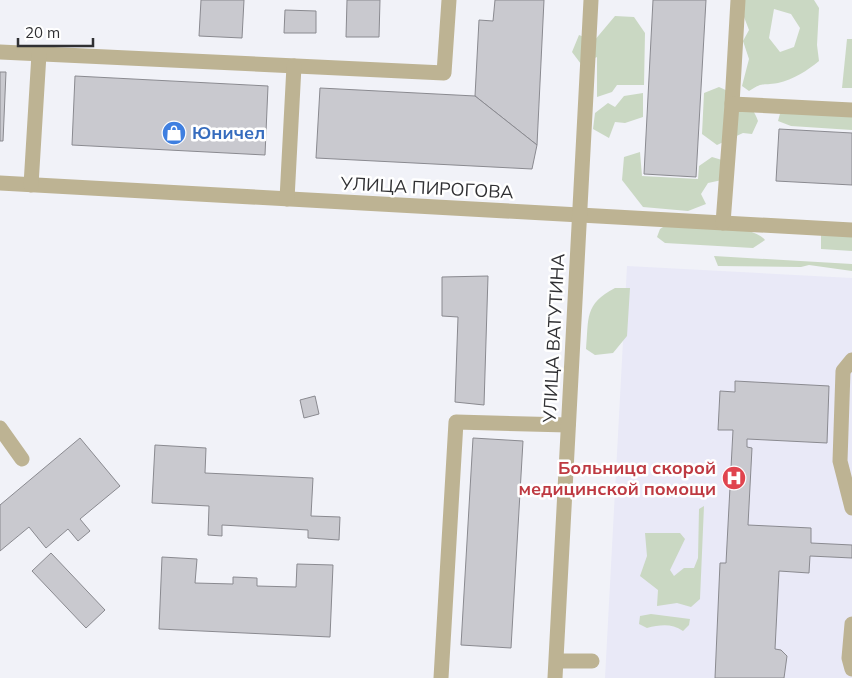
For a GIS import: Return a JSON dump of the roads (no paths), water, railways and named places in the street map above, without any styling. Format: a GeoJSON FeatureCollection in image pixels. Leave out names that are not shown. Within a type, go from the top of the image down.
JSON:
{"type":"FeatureCollection","features":[{"type":"Feature","properties":{"kind":"street"},"geometry":{"type":"LineString","coordinates":[[0,52],[444,73],[449,0]]}},
{"type":"Feature","properties":{"kind":"street","name":"УЛИЦА ВАТУТИНА"},"geometry":{"type":"LineString","coordinates":[[556,678],[591,0]]}},
{"type":"Feature","properties":{"kind":"street"},"geometry":{"type":"LineString","coordinates":[[723,223],[738,0]]}},
{"type":"Feature","properties":{"kind":"street"},"geometry":{"type":"LineString","coordinates":[[31,185],[40,54]]}},
{"type":"Feature","properties":{"kind":"street"},"geometry":{"type":"LineString","coordinates":[[287,199],[294,66]]}},
{"type":"Feature","properties":{"kind":"street"},"geometry":{"type":"LineString","coordinates":[[732,104],[852,110]]}},
{"type":"Feature","properties":{"kind":"street","name":"УЛИЦА ПИРОГОВА"},"geometry":{"type":"LineString","coordinates":[[0,183],[852,230]]}},
{"type":"Feature","properties":{"kind":"street"},"geometry":{"type":"LineString","coordinates":[[852,360],[843,372],[840,461],[852,508]]}},
{"type":"Feature","properties":{"kind":"street"},"geometry":{"type":"LineString","coordinates":[[441,678],[456,422],[568,425]]}},
{"type":"Feature","properties":{"kind":"street"},"geometry":{"type":"LineString","coordinates":[[0,428],[22,459]]}},
{"type":"Feature","properties":{"kind":"street"},"geometry":{"type":"LineString","coordinates":[[852,624],[850,658],[852,669]]}},
{"type":"Feature","properties":{"kind":"street"},"geometry":{"type":"LineString","coordinates":[[556,661],[592,661]]}},
{"type":"Feature","properties":{"kind":"place","name":"Юничел"},"geometry":{"type":"Point","coordinates":[174,133]}},
{"type":"Feature","properties":{"kind":"place","name":"Больница скорой медицинской помощи"},"geometry":{"type":"Point","coordinates":[734,478]}}]}
